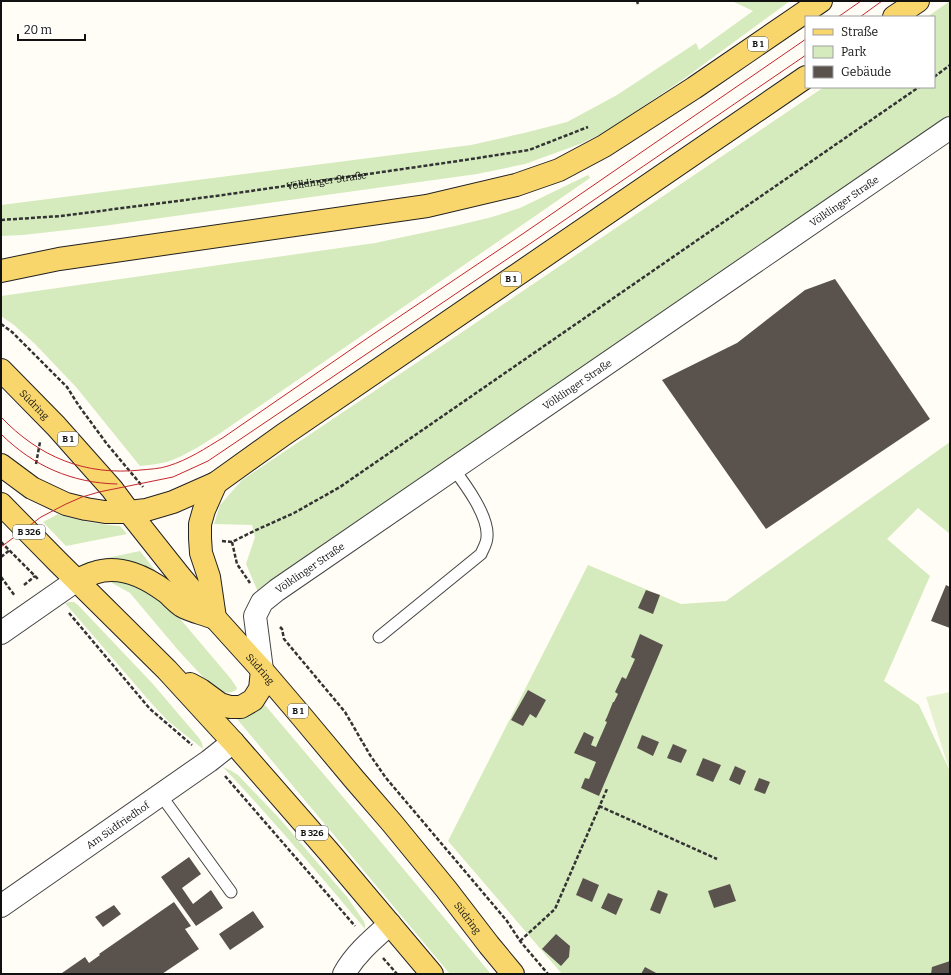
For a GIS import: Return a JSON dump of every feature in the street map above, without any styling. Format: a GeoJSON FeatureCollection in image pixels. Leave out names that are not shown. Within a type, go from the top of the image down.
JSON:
{"type":"FeatureCollection","features":[{"type":"Feature","properties":{"kind":"main road","name":"B 1"},"geometry":{"type":"LineString","coordinates":[[1,271],[59,259],[427,206],[516,185],[559,170],[604,146],[694,88],[822,1]]}},
{"type":"Feature","properties":{"kind":"main road"},"geometry":{"type":"LineString","coordinates":[[896,16],[918,1]]}},
{"type":"Feature","properties":{"kind":"main road","name":"B 1"},"geometry":{"type":"LineString","coordinates":[[1,466],[32,488],[66,504],[105,512],[146,510],[173,502],[216,482],[283,434],[805,78]]}},
{"type":"Feature","properties":{"kind":"main road","name":"B 1"},"geometry":{"type":"LineString","coordinates":[[1,255],[59,259]]}},
{"type":"Feature","properties":{"kind":"main road","name":"Südring"},"geometry":{"type":"LineString","coordinates":[[1,370],[56,426],[96,470],[179,575],[262,670],[392,824],[446,889],[513,974]]}},
{"type":"Feature","properties":{"kind":"main road"},"geometry":{"type":"LineString","coordinates":[[77,580],[94,572],[106,570],[117,570],[133,574],[148,581],[183,606],[215,618],[209,577],[201,553],[200,524],[204,510],[216,482]]}},
{"type":"Feature","properties":{"kind":"main road","name":"B 326"},"geometry":{"type":"LineString","coordinates":[[1,504],[167,670],[233,742],[324,846],[432,974]]}},
{"type":"Feature","properties":{"kind":"main road"},"geometry":{"type":"LineString","coordinates":[[167,670],[201,690],[220,704],[230,707],[241,707],[253,700],[260,689],[262,670]]}},
{"type":"Feature","properties":{"kind":"street","name":"Völklinger Straße"},"geometry":{"type":"LineString","coordinates":[[262,670],[255,616],[262,602],[277,590],[950,128]]}},
{"type":"Feature","properties":{"kind":"street"},"geometry":{"type":"LineString","coordinates":[[1,633],[77,580]]}},
{"type":"Feature","properties":{"kind":"street","name":"Am Südfriedhof"},"geometry":{"type":"LineString","coordinates":[[1,906],[209,761],[233,742]]}},
{"type":"Feature","properties":{"kind":"street"},"geometry":{"type":"LineString","coordinates":[[344,974],[361,950],[390,924]]}},
{"type":"Feature","properties":{"kind":"lane"},"geometry":{"type":"LineString","coordinates":[[379,637],[480,554],[487,538],[486,523],[470,491],[453,468]]}},
{"type":"Feature","properties":{"kind":"lane"},"geometry":{"type":"LineString","coordinates":[[160,794],[230,892]]}},
{"type":"Feature","properties":{"kind":"path"},"geometry":{"type":"LineString","coordinates":[[935,75],[950,66]]}},
{"type":"Feature","properties":{"kind":"path"},"geometry":{"type":"LineString","coordinates":[[220,541],[232,542],[294,513],[340,487],[918,88]]}},
{"type":"Feature","properties":{"kind":"path","name":"Völklinger Straße"},"geometry":{"type":"LineString","coordinates":[[1,220],[61,216],[216,196],[529,150],[591,126]]}},
{"type":"Feature","properties":{"kind":"path"},"geometry":{"type":"LineString","coordinates":[[1,324],[12,332],[67,387],[106,444],[145,489]]}},
{"type":"Feature","properties":{"kind":"path"},"geometry":{"type":"LineString","coordinates":[[74,411],[79,406]]}},
{"type":"Feature","properties":{"kind":"path"},"geometry":{"type":"LineString","coordinates":[[35,468],[40,444]]}},
{"type":"Feature","properties":{"kind":"path"},"geometry":{"type":"LineString","coordinates":[[232,542],[237,564],[250,583]]}},
{"type":"Feature","properties":{"kind":"path"},"geometry":{"type":"LineString","coordinates":[[1,557],[10,550]]}},
{"type":"Feature","properties":{"kind":"path"},"geometry":{"type":"LineString","coordinates":[[24,585],[35,576]]}},
{"type":"Feature","properties":{"kind":"path"},"geometry":{"type":"LineString","coordinates":[[278,624],[282,629],[284,639],[345,712],[370,755],[386,778],[507,921],[520,941],[548,974]]}},
{"type":"Feature","properties":{"kind":"path"},"geometry":{"type":"LineString","coordinates":[[520,941],[555,909],[607,789]]}},
{"type":"Feature","properties":{"kind":"path"},"geometry":{"type":"LineString","coordinates":[[599,806],[717,859]]}},
{"type":"Feature","properties":{"kind":"green space"},"geometry":{"type":"Polygon","coordinates":[[[732,1],[790,1],[685,78],[607,131],[580,144],[525,164],[477,174],[103,226],[1,236],[1,205],[471,145],[567,122],[617,95],[696,43],[699,50],[753,11],[732,1]]]}},
{"type":"Feature","properties":{"kind":"green space"},"geometry":{"type":"Polygon","coordinates":[[[950,1],[950,118],[258,592],[246,564],[255,537],[252,525],[214,524],[220,505],[242,480],[823,88],[935,88],[935,16],[928,16],[950,1]]]}},
{"type":"Feature","properties":{"kind":"green space"},"geometry":{"type":"Polygon","coordinates":[[[588,175],[590,178],[222,432],[189,452],[167,462],[140,466],[76,387],[35,344],[14,325],[1,316],[1,296],[375,243],[492,217],[520,208],[588,175]]]}},
{"type":"Feature","properties":{"kind":"green space"},"geometry":{"type":"Polygon","coordinates":[[[950,442],[950,534],[918,508],[887,539],[930,576],[884,681],[919,705],[950,769],[950,974],[562,974],[448,841],[588,565],[681,604],[726,601],[950,442]]]}},
{"type":"Feature","properties":{"kind":"green space"},"geometry":{"type":"Polygon","coordinates":[[[58,514],[88,522],[120,526],[127,534],[66,546],[43,522],[58,514]]]}},
{"type":"Feature","properties":{"kind":"green space"},"geometry":{"type":"Polygon","coordinates":[[[140,551],[158,574],[88,567],[83,563],[140,551]]]}},
{"type":"Feature","properties":{"kind":"green space"},"geometry":{"type":"Polygon","coordinates":[[[114,580],[138,586],[170,607],[231,679],[237,688],[236,690],[225,692],[214,689],[178,650],[130,593],[112,583],[111,581],[114,580]]]}},
{"type":"Feature","properties":{"kind":"green space"},"geometry":{"type":"Polygon","coordinates":[[[74,602],[78,605],[152,683],[199,738],[203,749],[168,721],[152,704],[65,603],[74,602]]]}},
{"type":"Feature","properties":{"kind":"green space"},"geometry":{"type":"Polygon","coordinates":[[[950,692],[950,769],[949,769],[926,697],[950,692]]]}},
{"type":"Feature","properties":{"kind":"green space"},"geometry":{"type":"Polygon","coordinates":[[[265,705],[491,974],[450,974],[237,719],[238,717],[246,716],[259,710],[265,705]]]}},
{"type":"Feature","properties":{"kind":"green space"},"geometry":{"type":"Polygon","coordinates":[[[223,767],[238,775],[279,818],[347,897],[363,920],[365,929],[295,847],[223,767]]]}},
{"type":"Feature","properties":{"kind":"building"},"geometry":{"type":"Polygon","coordinates":[[[835,279],[930,419],[766,529],[662,380],[737,343],[805,290],[835,279]]]}},
{"type":"Feature","properties":{"kind":"building"},"geometry":{"type":"Polygon","coordinates":[[[946,585],[950,587],[950,628],[931,621],[946,585]]]}},
{"type":"Feature","properties":{"kind":"building"},"geometry":{"type":"Polygon","coordinates":[[[646,590],[660,595],[653,614],[638,608],[646,590]]]}},
{"type":"Feature","properties":{"kind":"building"},"geometry":{"type":"Polygon","coordinates":[[[640,634],[663,645],[599,796],[581,788],[585,778],[589,779],[596,762],[574,753],[584,732],[594,737],[591,745],[596,747],[607,722],[605,721],[618,694],[615,692],[622,677],[626,679],[635,659],[631,657],[640,634]]]}},
{"type":"Feature","properties":{"kind":"building"},"geometry":{"type":"Polygon","coordinates":[[[528,690],[546,700],[536,718],[530,714],[523,726],[511,720],[528,690]]]}},
{"type":"Feature","properties":{"kind":"building"},"geometry":{"type":"Polygon","coordinates":[[[642,735],[659,742],[653,756],[637,748],[642,735]]]}},
{"type":"Feature","properties":{"kind":"building"},"geometry":{"type":"Polygon","coordinates":[[[673,744],[687,750],[681,763],[667,758],[673,744]]]}},
{"type":"Feature","properties":{"kind":"building"},"geometry":{"type":"Polygon","coordinates":[[[703,758],[721,765],[713,782],[696,775],[703,758]]]}},
{"type":"Feature","properties":{"kind":"building"},"geometry":{"type":"Polygon","coordinates":[[[735,766],[746,771],[740,785],[729,780],[735,766]]]}},
{"type":"Feature","properties":{"kind":"building"},"geometry":{"type":"Polygon","coordinates":[[[759,778],[770,782],[765,794],[754,790],[759,778]]]}},
{"type":"Feature","properties":{"kind":"building"},"geometry":{"type":"Polygon","coordinates":[[[189,857],[201,874],[182,888],[193,904],[211,890],[223,908],[196,926],[161,877],[189,857]]]}},
{"type":"Feature","properties":{"kind":"building"},"geometry":{"type":"Polygon","coordinates":[[[583,878],[599,885],[592,902],[576,895],[583,878]]]}},
{"type":"Feature","properties":{"kind":"building"},"geometry":{"type":"Polygon","coordinates":[[[730,884],[736,901],[714,908],[708,891],[730,884]]]}},
{"type":"Feature","properties":{"kind":"building"},"geometry":{"type":"Polygon","coordinates":[[[658,890],[668,894],[660,914],[650,910],[658,890]]]}},
{"type":"Feature","properties":{"kind":"building"},"geometry":{"type":"Polygon","coordinates":[[[608,893],[623,899],[616,915],[601,908],[608,893]]]}},
{"type":"Feature","properties":{"kind":"building"},"geometry":{"type":"Polygon","coordinates":[[[174,902],[191,926],[185,929],[199,949],[162,974],[62,973],[85,957],[89,963],[100,955],[99,954],[174,902]]]}},
{"type":"Feature","properties":{"kind":"building"},"geometry":{"type":"Polygon","coordinates":[[[114,905],[121,914],[103,927],[95,917],[114,905]]]}},
{"type":"Feature","properties":{"kind":"building"},"geometry":{"type":"Polygon","coordinates":[[[253,911],[264,927],[230,950],[219,934],[253,911]]]}},
{"type":"Feature","properties":{"kind":"building"},"geometry":{"type":"Polygon","coordinates":[[[556,934],[570,946],[569,957],[561,966],[542,949],[556,934]]]}},
{"type":"Feature","properties":{"kind":"building"},"geometry":{"type":"Polygon","coordinates":[[[950,961],[949,974],[931,974],[932,967],[950,961]]]}},
{"type":"Feature","properties":{"kind":"building"},"geometry":{"type":"Polygon","coordinates":[[[645,967],[658,974],[641,974],[645,967]]]}},
{"type":"Feature","properties":{"kind":"tram line"},"geometry":{"type":"LineString","coordinates":[[839,16],[861,1]]}},
{"type":"Feature","properties":{"kind":"tram line"},"geometry":{"type":"LineString","coordinates":[[861,16],[882,1]]}},
{"type":"Feature","properties":{"kind":"tram line"},"geometry":{"type":"LineString","coordinates":[[1,417],[31,443],[47,453],[64,461],[82,466],[101,470],[141,470],[165,467],[183,460],[224,437],[805,40]]}},
{"type":"Feature","properties":{"kind":"tram line"},"geometry":{"type":"LineString","coordinates":[[1,547],[41,517],[82,497],[99,492],[173,477],[208,461],[805,56]]}},
{"type":"Feature","properties":{"kind":"tram line"},"geometry":{"type":"LineString","coordinates":[[1,434],[26,455],[54,471],[84,480],[117,484]]}}]}
